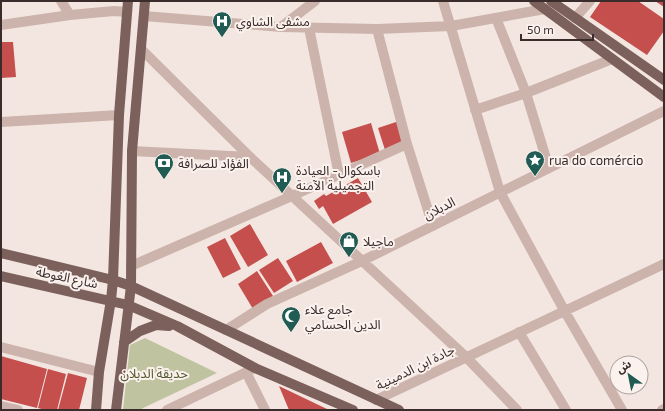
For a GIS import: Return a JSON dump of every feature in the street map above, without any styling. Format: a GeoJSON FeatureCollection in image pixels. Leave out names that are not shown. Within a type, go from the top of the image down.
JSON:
{"type":"FeatureCollection","features":[{"type":"Feature","properties":{"kind":"main road"},"geometry":{"type":"LineString","coordinates":[[96,410],[99,372],[113,280],[119,115],[128,1]]}},
{"type":"Feature","properties":{"kind":"main road"},"geometry":{"type":"LineString","coordinates":[[116,410],[131,286],[132,152],[145,1]]}},
{"type":"Feature","properties":{"kind":"main road"},"geometry":{"type":"LineString","coordinates":[[534,1],[548,5],[575,18],[664,80]]}},
{"type":"Feature","properties":{"kind":"main road"},"geometry":{"type":"LineString","coordinates":[[548,5],[612,59],[664,97]]}},
{"type":"Feature","properties":{"kind":"main road"},"geometry":{"type":"LineString","coordinates":[[1,253],[113,280],[131,286],[399,410]]}},
{"type":"Feature","properties":{"kind":"main road","name":"شارع الغوطة"},"geometry":{"type":"LineString","coordinates":[[1,276],[128,305],[177,326],[251,370],[347,409]]}},
{"type":"Feature","properties":{"kind":"main road"},"geometry":{"type":"LineString","coordinates":[[124,342],[140,332],[156,325],[177,326]]}},
{"type":"Feature","properties":{"kind":"street"},"geometry":{"type":"LineString","coordinates":[[61,1],[70,15]]}},
{"type":"Feature","properties":{"kind":"street"},"geometry":{"type":"LineString","coordinates":[[108,1],[114,11]]}},
{"type":"Feature","properties":{"kind":"street"},"geometry":{"type":"LineString","coordinates":[[281,27],[315,1]]}},
{"type":"Feature","properties":{"kind":"street"},"geometry":{"type":"LineString","coordinates":[[443,1],[500,192],[564,310],[622,410]]}},
{"type":"Feature","properties":{"kind":"street"},"geometry":{"type":"LineString","coordinates":[[575,18],[590,1]]}},
{"type":"Feature","properties":{"kind":"street"},"geometry":{"type":"LineString","coordinates":[[144,16],[281,27],[377,30],[451,26],[496,18],[548,5]]}},
{"type":"Feature","properties":{"kind":"street"},"geometry":{"type":"LineString","coordinates":[[1,25],[70,15],[114,11],[127,12]]}},
{"type":"Feature","properties":{"kind":"street"},"geometry":{"type":"LineString","coordinates":[[496,18],[526,93],[549,168]]}},
{"type":"Feature","properties":{"kind":"street"},"geometry":{"type":"LineString","coordinates":[[309,28],[339,175]]}},
{"type":"Feature","properties":{"kind":"street"},"geometry":{"type":"LineString","coordinates":[[377,30],[407,144],[433,226]]}},
{"type":"Feature","properties":{"kind":"street"},"geometry":{"type":"LineString","coordinates":[[141,49],[250,158],[466,357],[517,410]]}},
{"type":"Feature","properties":{"kind":"street"},"geometry":{"type":"LineString","coordinates":[[475,110],[526,93],[612,59]]}},
{"type":"Feature","properties":{"kind":"street","name":"الدبلان"},"geometry":{"type":"LineString","coordinates":[[226,330],[267,304],[362,262],[664,111]]}},
{"type":"Feature","properties":{"kind":"street"},"geometry":{"type":"LineString","coordinates":[[1,122],[119,115]]}},
{"type":"Feature","properties":{"kind":"street"},"geometry":{"type":"LineString","coordinates":[[131,266],[407,144]]}},
{"type":"Feature","properties":{"kind":"street"},"geometry":{"type":"LineString","coordinates":[[132,152],[250,158]]}},
{"type":"Feature","properties":{"kind":"street","name":"جادة ابن الدمينية"},"geometry":{"type":"LineString","coordinates":[[376,400],[664,264]]}},
{"type":"Feature","properties":{"kind":"street"},"geometry":{"type":"LineString","coordinates":[[519,332],[566,410]]}},
{"type":"Feature","properties":{"kind":"street"},"geometry":{"type":"LineString","coordinates":[[1,347],[99,372]]}},
{"type":"Feature","properties":{"kind":"street"},"geometry":{"type":"LineString","coordinates":[[167,410],[251,370],[265,410]]}},
{"type":"Feature","properties":{"kind":"street"},"geometry":{"type":"LineString","coordinates":[[1,406],[18,410]]}},
{"type":"Feature","properties":{"kind":"green space","name":"حديقة الدبلان"},"geometry":{"type":"Polygon","coordinates":[[[145,338],[217,373],[139,410],[123,410],[130,345],[145,338]]]}},
{"type":"Feature","properties":{"kind":"building"},"geometry":{"type":"Polygon","coordinates":[[[601,1],[638,1],[664,19],[664,31],[647,55],[590,17],[601,1]]]}},
{"type":"Feature","properties":{"kind":"building"},"geometry":{"type":"Polygon","coordinates":[[[655,1],[664,1],[664,7],[655,1]]]}},
{"type":"Feature","properties":{"kind":"building"},"geometry":{"type":"Polygon","coordinates":[[[1,42],[13,42],[16,77],[1,78],[1,42]]]}},
{"type":"Feature","properties":{"kind":"building"},"geometry":{"type":"Polygon","coordinates":[[[399,121],[406,143],[385,150],[378,128],[399,121]]]}},
{"type":"Feature","properties":{"kind":"building"},"geometry":{"type":"Polygon","coordinates":[[[371,123],[380,154],[351,163],[342,132],[371,123]]]}},
{"type":"Feature","properties":{"kind":"building"},"geometry":{"type":"Polygon","coordinates":[[[358,178],[372,202],[333,224],[323,206],[319,209],[314,201],[324,194],[326,196],[358,178]]]}},
{"type":"Feature","properties":{"kind":"building"},"geometry":{"type":"Polygon","coordinates":[[[250,224],[268,255],[248,267],[230,236],[250,224]]]}},
{"type":"Feature","properties":{"kind":"building"},"geometry":{"type":"Polygon","coordinates":[[[225,238],[241,269],[223,278],[207,247],[225,238]]]}},
{"type":"Feature","properties":{"kind":"building"},"geometry":{"type":"Polygon","coordinates":[[[321,242],[333,263],[297,282],[286,261],[321,242]]]}},
{"type":"Feature","properties":{"kind":"building"},"geometry":{"type":"Polygon","coordinates":[[[278,258],[293,281],[274,293],[259,270],[278,258]]]}},
{"type":"Feature","properties":{"kind":"building"},"geometry":{"type":"Polygon","coordinates":[[[257,271],[273,296],[253,309],[238,284],[257,271]]]}},
{"type":"Feature","properties":{"kind":"building"},"geometry":{"type":"Polygon","coordinates":[[[1,356],[47,369],[37,408],[1,399],[1,356]]]}},
{"type":"Feature","properties":{"kind":"building"},"geometry":{"type":"Polygon","coordinates":[[[48,369],[66,374],[57,410],[45,410],[38,408],[48,369]]]}},
{"type":"Feature","properties":{"kind":"building"},"geometry":{"type":"Polygon","coordinates":[[[68,373],[87,378],[79,410],[58,410],[68,373]]]}},
{"type":"Feature","properties":{"kind":"building"},"geometry":{"type":"Polygon","coordinates":[[[279,386],[327,409],[289,410],[279,386]]]}},
{"type":"Feature","properties":{"kind":"place","name":"مشفى الشاوي"},"geometry":{"type":"Point","coordinates":[222,38]}},
{"type":"Feature","properties":{"kind":"place","name":"rua do comércio"},"geometry":{"type":"Point","coordinates":[535,177]}},
{"type":"Feature","properties":{"kind":"place","name":"الفؤاد للصرافة"},"geometry":{"type":"Point","coordinates":[164,180]}},
{"type":"Feature","properties":{"kind":"place","name":"باسكوال- العيادة التجميلية الآمنة"},"geometry":{"type":"Point","coordinates":[282,194]}},
{"type":"Feature","properties":{"kind":"place","name":"ماجيلا"},"geometry":{"type":"Point","coordinates":[349,258]}},
{"type":"Feature","properties":{"kind":"place","name":"جامع علاء الدين الحسامي"},"geometry":{"type":"Point","coordinates":[291,333]}}]}
